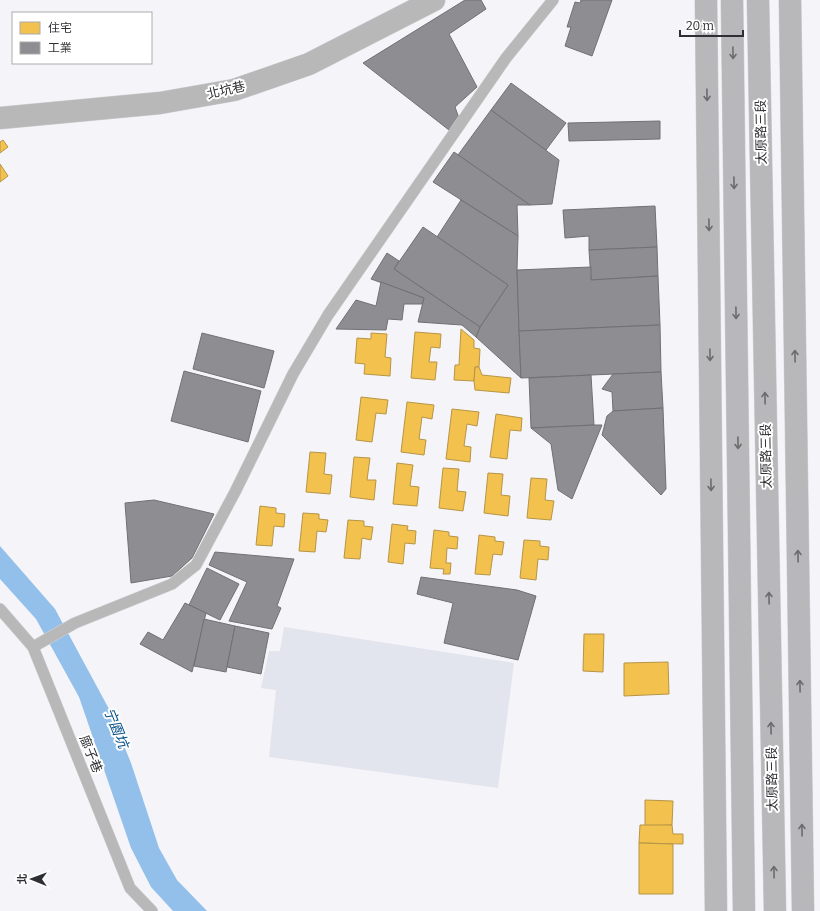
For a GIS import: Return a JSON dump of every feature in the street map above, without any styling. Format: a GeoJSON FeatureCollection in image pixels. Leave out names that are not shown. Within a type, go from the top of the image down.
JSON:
{"type":"FeatureCollection","features":[{"type":"Feature","properties":{"kind":"main road"},"geometry":{"type":"LineString","coordinates":[[706,0],[716,911]]}},
{"type":"Feature","properties":{"kind":"main road","name":"太原路三段"},"geometry":{"type":"LineString","coordinates":[[732,0],[744,911]]}},
{"type":"Feature","properties":{"kind":"main road","name":"太原路三段"},"geometry":{"type":"LineString","coordinates":[[758,0],[775,911]]}},
{"type":"Feature","properties":{"kind":"main road"},"geometry":{"type":"LineString","coordinates":[[790,0],[803,911]]}},
{"type":"Feature","properties":{"kind":"street","name":"北坑巷"},"geometry":{"type":"LineString","coordinates":[[0,118],[160,103],[234,90],[309,64],[434,0]]}},
{"type":"Feature","properties":{"kind":"lane"},"geometry":{"type":"LineString","coordinates":[[38,644],[75,623],[172,584],[196,565],[235,492],[293,374],[328,315],[506,58],[553,0]]}},
{"type":"Feature","properties":{"kind":"lane","name":"廍子巷"},"geometry":{"type":"LineString","coordinates":[[0,609],[38,644],[130,888],[152,911]]}},
{"type":"Feature","properties":{"kind":"shaded area"},"geometry":{"type":"Polygon","coordinates":[[[284,627],[514,663],[498,788],[269,757],[276,690],[261,688],[269,651],[280,651],[284,627]]]}},
{"type":"Feature","properties":{"kind":"water","name":"宁園坑"},"geometry":{"type":"Polygon","coordinates":[[[0,546],[55,609],[109,709],[131,763],[159,848],[177,880],[207,911],[173,911],[151,887],[131,848],[79,697],[36,619],[0,579],[0,546]]]}},
{"type":"Feature","properties":{"kind":"building: 住宅"},"geometry":{"type":"Polygon","coordinates":[[[3,140],[8,147],[0,153],[0,142],[3,140]]]}},
{"type":"Feature","properties":{"kind":"building: 住宅"},"geometry":{"type":"Polygon","coordinates":[[[0,164],[8,176],[0,182],[0,164]]]}},
{"type":"Feature","properties":{"kind":"building: 住宅"},"geometry":{"type":"Polygon","coordinates":[[[461,329],[474,340],[474,348],[480,349],[479,367],[475,367],[474,381],[454,380],[455,365],[459,365],[461,329]]]}},
{"type":"Feature","properties":{"kind":"building: 住宅"},"geometry":{"type":"Polygon","coordinates":[[[415,332],[441,334],[440,348],[431,347],[429,362],[437,362],[435,380],[411,378],[415,332]]]}},
{"type":"Feature","properties":{"kind":"building: 住宅"},"geometry":{"type":"Polygon","coordinates":[[[371,333],[387,334],[385,357],[391,358],[390,376],[364,374],[365,364],[355,363],[357,338],[371,339],[371,333]]]}},
{"type":"Feature","properties":{"kind":"building: 住宅"},"geometry":{"type":"Polygon","coordinates":[[[475,367],[479,367],[482,375],[511,378],[509,393],[475,390],[475,367]]]}},
{"type":"Feature","properties":{"kind":"building: 住宅"},"geometry":{"type":"Polygon","coordinates":[[[361,397],[388,400],[386,414],[376,413],[372,442],[356,440],[361,397]]]}},
{"type":"Feature","properties":{"kind":"building: 住宅"},"geometry":{"type":"Polygon","coordinates":[[[407,402],[434,405],[432,419],[422,417],[419,439],[426,440],[424,455],[401,452],[407,402]]]}},
{"type":"Feature","properties":{"kind":"building: 住宅"},"geometry":{"type":"Polygon","coordinates":[[[452,409],[479,412],[477,426],[467,424],[464,446],[471,447],[470,462],[446,459],[452,409]]]}},
{"type":"Feature","properties":{"kind":"building: 住宅"},"geometry":{"type":"Polygon","coordinates":[[[496,414],[522,418],[521,431],[510,430],[507,459],[490,457],[496,414]]]}},
{"type":"Feature","properties":{"kind":"building: 住宅"},"geometry":{"type":"Polygon","coordinates":[[[310,452],[326,453],[324,474],[332,475],[330,494],[306,492],[310,452]]]}},
{"type":"Feature","properties":{"kind":"building: 住宅"},"geometry":{"type":"Polygon","coordinates":[[[354,457],[370,458],[367,480],[376,480],[374,500],[350,497],[354,457]]]}},
{"type":"Feature","properties":{"kind":"building: 住宅"},"geometry":{"type":"Polygon","coordinates":[[[397,463],[413,465],[410,486],[419,487],[417,506],[393,504],[397,463]]]}},
{"type":"Feature","properties":{"kind":"building: 住宅"},"geometry":{"type":"Polygon","coordinates":[[[443,468],[459,469],[457,491],[466,492],[463,511],[439,508],[443,468]]]}},
{"type":"Feature","properties":{"kind":"building: 住宅"},"geometry":{"type":"Polygon","coordinates":[[[488,473],[503,474],[501,495],[510,496],[508,516],[484,513],[488,473]]]}},
{"type":"Feature","properties":{"kind":"building: 住宅"},"geometry":{"type":"Polygon","coordinates":[[[531,478],[547,479],[545,500],[554,501],[551,520],[527,518],[531,478]]]}},
{"type":"Feature","properties":{"kind":"building: 住宅"},"geometry":{"type":"Polygon","coordinates":[[[260,506],[276,508],[276,513],[285,514],[284,527],[274,526],[272,546],[256,545],[260,506]]]}},
{"type":"Feature","properties":{"kind":"building: 住宅"},"geometry":{"type":"Polygon","coordinates":[[[303,513],[319,514],[319,519],[328,520],[326,532],[317,531],[315,552],[299,551],[303,513]]]}},
{"type":"Feature","properties":{"kind":"building: 住宅"},"geometry":{"type":"Polygon","coordinates":[[[348,520],[364,521],[364,526],[373,527],[371,540],[362,538],[360,559],[344,558],[348,520]]]}},
{"type":"Feature","properties":{"kind":"building: 住宅"},"geometry":{"type":"Polygon","coordinates":[[[392,524],[408,526],[407,530],[416,531],[415,544],[405,543],[403,564],[388,562],[392,524]]]}},
{"type":"Feature","properties":{"kind":"building: 住宅"},"geometry":{"type":"Polygon","coordinates":[[[434,530],[449,532],[449,536],[458,537],[457,549],[447,548],[446,563],[451,563],[450,574],[443,574],[444,569],[430,568],[434,530]]]}},
{"type":"Feature","properties":{"kind":"building: 住宅"},"geometry":{"type":"Polygon","coordinates":[[[479,535],[495,537],[495,541],[504,542],[502,555],[493,554],[490,575],[475,574],[479,535]]]}},
{"type":"Feature","properties":{"kind":"building: 住宅"},"geometry":{"type":"Polygon","coordinates":[[[524,540],[540,541],[540,546],[549,547],[548,560],[538,559],[536,580],[520,578],[524,540]]]}},
{"type":"Feature","properties":{"kind":"building: 住宅"},"geometry":{"type":"Polygon","coordinates":[[[584,634],[604,634],[603,672],[583,671],[584,634]]]}},
{"type":"Feature","properties":{"kind":"building: 住宅"},"geometry":{"type":"Polygon","coordinates":[[[668,662],[669,694],[624,696],[624,663],[668,662]]]}},
{"type":"Feature","properties":{"kind":"building: 住宅"},"geometry":{"type":"Polygon","coordinates":[[[645,800],[673,801],[672,825],[645,826],[645,800]]]}},
{"type":"Feature","properties":{"kind":"building: 住宅"},"geometry":{"type":"Polygon","coordinates":[[[640,825],[672,825],[673,834],[683,834],[683,844],[639,843],[640,825]]]}},
{"type":"Feature","properties":{"kind":"building: 住宅"},"geometry":{"type":"Polygon","coordinates":[[[639,843],[673,844],[673,894],[639,894],[639,843]]]}},
{"type":"Feature","properties":{"kind":"building: 工業"},"geometry":{"type":"Polygon","coordinates":[[[465,0],[481,0],[486,9],[449,34],[477,87],[455,107],[459,118],[449,130],[363,63],[465,0]]]}},
{"type":"Feature","properties":{"kind":"building: 工業"},"geometry":{"type":"Polygon","coordinates":[[[581,0],[612,0],[592,56],[565,46],[571,27],[567,27],[575,2],[580,3],[581,0]]]}},
{"type":"Feature","properties":{"kind":"building: 工業"},"geometry":{"type":"Polygon","coordinates":[[[511,83],[566,123],[546,150],[491,110],[511,83]]]}},
{"type":"Feature","properties":{"kind":"building: 工業"},"geometry":{"type":"Polygon","coordinates":[[[491,110],[559,160],[552,204],[530,205],[458,155],[491,110]]]}},
{"type":"Feature","properties":{"kind":"building: 工業"},"geometry":{"type":"Polygon","coordinates":[[[660,121],[660,139],[569,141],[568,123],[660,121]]]}},
{"type":"Feature","properties":{"kind":"building: 工業"},"geometry":{"type":"Polygon","coordinates":[[[454,152],[530,205],[517,205],[518,236],[433,182],[454,152]]]}},
{"type":"Feature","properties":{"kind":"building: 工業"},"geometry":{"type":"Polygon","coordinates":[[[461,200],[518,236],[517,270],[521,378],[476,337],[480,327],[508,285],[437,237],[461,200]]]}},
{"type":"Feature","properties":{"kind":"building: 工業"},"geometry":{"type":"Polygon","coordinates":[[[655,206],[657,247],[589,250],[589,236],[565,238],[563,210],[655,206]]]}},
{"type":"Feature","properties":{"kind":"building: 工業"},"geometry":{"type":"Polygon","coordinates":[[[423,227],[508,285],[480,327],[394,269],[423,227]]]}},
{"type":"Feature","properties":{"kind":"building: 工業"},"geometry":{"type":"Polygon","coordinates":[[[657,247],[658,276],[591,280],[589,250],[657,247]]]}},
{"type":"Feature","properties":{"kind":"building: 工業"},"geometry":{"type":"Polygon","coordinates":[[[387,253],[399,261],[394,269],[480,327],[476,337],[462,325],[418,322],[424,298],[371,279],[387,253]]]}},
{"type":"Feature","properties":{"kind":"building: 工業"},"geometry":{"type":"Polygon","coordinates":[[[591,267],[591,280],[658,276],[660,325],[519,331],[517,270],[591,267]]]}},
{"type":"Feature","properties":{"kind":"building: 工業"},"geometry":{"type":"Polygon","coordinates":[[[381,282],[424,298],[422,304],[404,304],[402,320],[388,319],[386,330],[336,329],[356,300],[376,306],[381,282]]]}},
{"type":"Feature","properties":{"kind":"building: 工業"},"geometry":{"type":"Polygon","coordinates":[[[660,325],[661,372],[521,378],[519,331],[660,325]]]}},
{"type":"Feature","properties":{"kind":"building: 工業"},"geometry":{"type":"Polygon","coordinates":[[[202,333],[274,351],[264,388],[193,369],[202,333]]]}},
{"type":"Feature","properties":{"kind":"building: 工業"},"geometry":{"type":"Polygon","coordinates":[[[184,371],[261,391],[248,442],[171,421],[184,371]]]}},
{"type":"Feature","properties":{"kind":"building: 工業"},"geometry":{"type":"Polygon","coordinates":[[[661,372],[663,408],[613,411],[612,392],[602,389],[613,374],[661,372]]]}},
{"type":"Feature","properties":{"kind":"building: 工業"},"geometry":{"type":"Polygon","coordinates":[[[591,375],[594,425],[531,428],[529,378],[591,375]]]}},
{"type":"Feature","properties":{"kind":"building: 工業"},"geometry":{"type":"Polygon","coordinates":[[[663,408],[666,489],[661,495],[602,435],[607,416],[613,411],[663,408]]]}},
{"type":"Feature","properties":{"kind":"building: 工業"},"geometry":{"type":"Polygon","coordinates":[[[602,425],[572,499],[558,490],[551,444],[531,428],[602,425]]]}},
{"type":"Feature","properties":{"kind":"building: 工業"},"geometry":{"type":"Polygon","coordinates":[[[154,500],[214,514],[192,558],[172,576],[131,583],[125,503],[154,500]]]}},
{"type":"Feature","properties":{"kind":"building: 工業"},"geometry":{"type":"Polygon","coordinates":[[[215,552],[294,559],[277,606],[281,608],[272,629],[229,621],[247,582],[209,565],[215,552]]]}},
{"type":"Feature","properties":{"kind":"building: 工業"},"geometry":{"type":"Polygon","coordinates":[[[207,568],[239,584],[220,620],[189,605],[207,568]]]}},
{"type":"Feature","properties":{"kind":"building: 工業"},"geometry":{"type":"Polygon","coordinates":[[[421,577],[517,590],[536,596],[518,660],[444,643],[453,603],[417,594],[421,577]]]}},
{"type":"Feature","properties":{"kind":"building: 工業"},"geometry":{"type":"Polygon","coordinates":[[[185,603],[206,613],[192,672],[140,644],[148,632],[163,640],[185,603]]]}},
{"type":"Feature","properties":{"kind":"building: 工業"},"geometry":{"type":"Polygon","coordinates":[[[204,619],[235,626],[226,672],[194,666],[204,619]]]}},
{"type":"Feature","properties":{"kind":"building: 工業"},"geometry":{"type":"Polygon","coordinates":[[[235,626],[269,633],[261,674],[227,667],[235,626]]]}}]}
